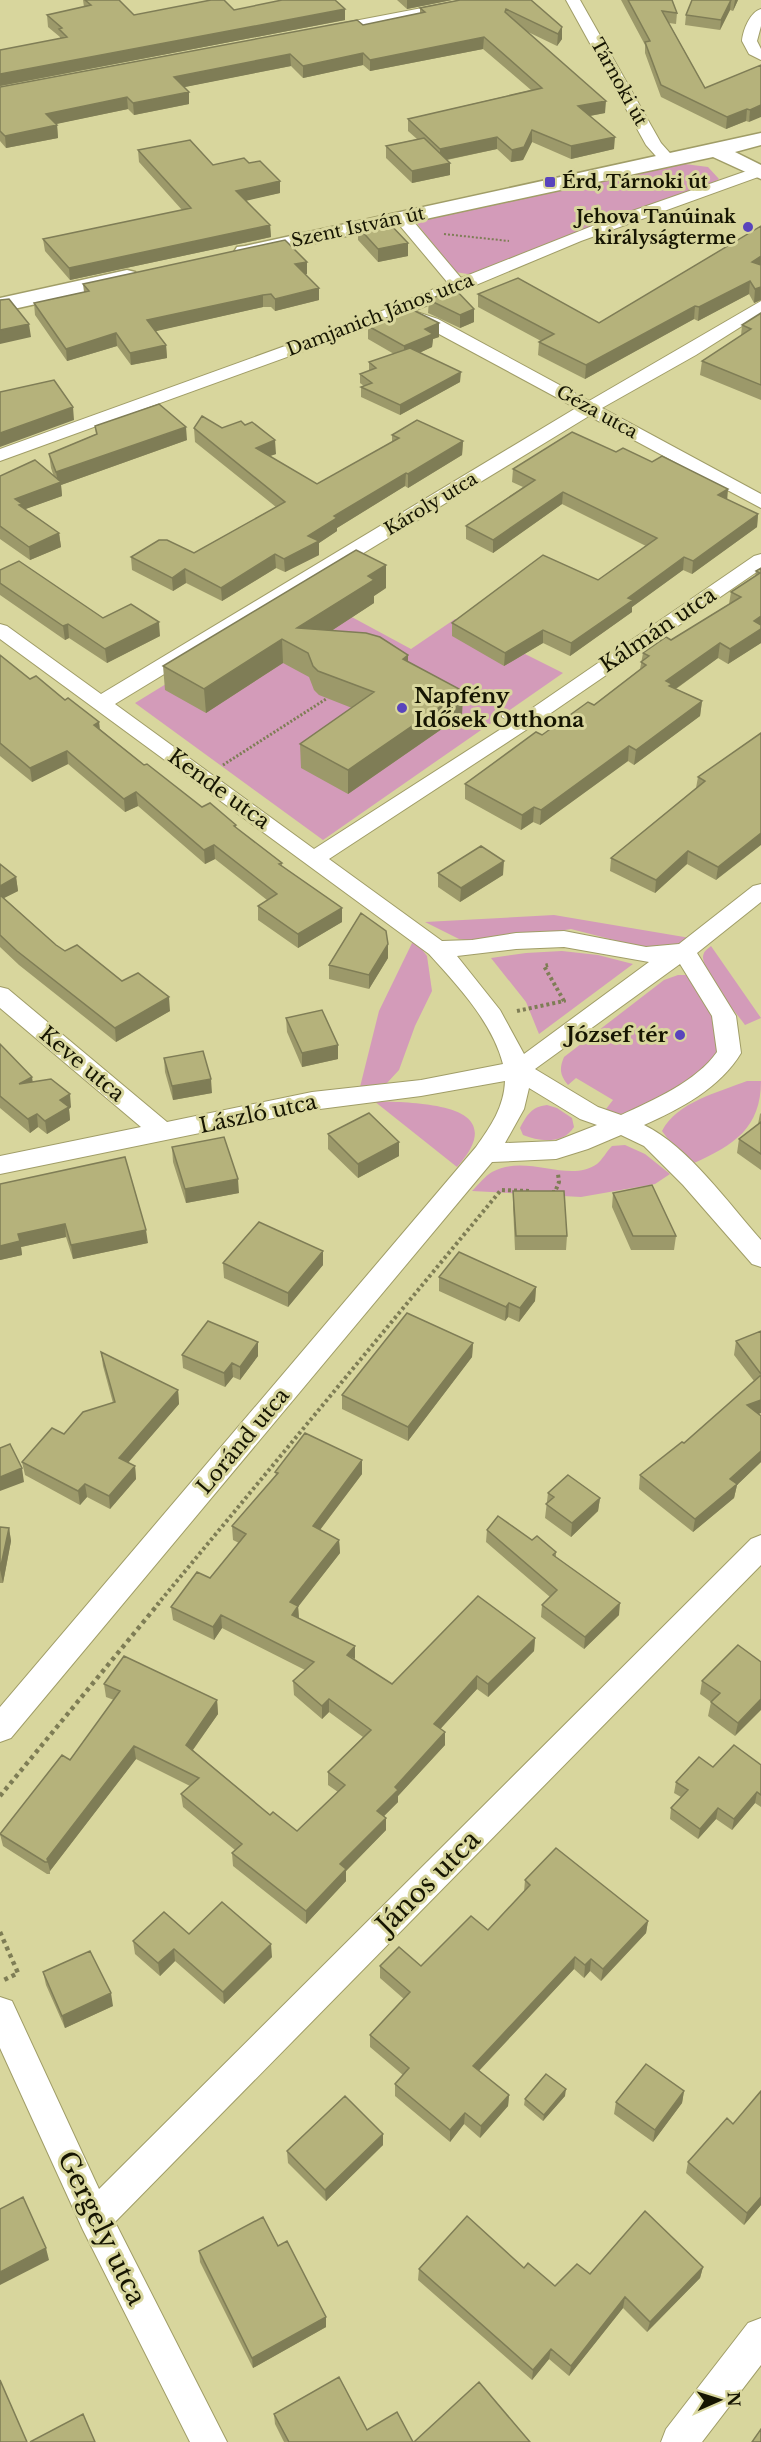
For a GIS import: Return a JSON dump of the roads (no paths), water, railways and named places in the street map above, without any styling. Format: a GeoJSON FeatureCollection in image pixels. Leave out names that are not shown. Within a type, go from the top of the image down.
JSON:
{"type":"FeatureCollection","features":[{"type":"Feature","properties":{"kind":"street"},"geometry":{"type":"LineString","coordinates":[[313,33],[487,0]]}},
{"type":"Feature","properties":{"kind":"street","name":"Tárnoki út"},"geometry":{"type":"LineString","coordinates":[[573,0],[654,145],[669,161]]}},
{"type":"Feature","properties":{"kind":"street"},"geometry":{"type":"LineString","coordinates":[[761,13],[748,39],[748,45],[761,56]]}},
{"type":"Feature","properties":{"kind":"street","name":"Szent István út"},"geometry":{"type":"LineString","coordinates":[[230,255],[408,225],[761,139]]}},
{"type":"Feature","properties":{"kind":"street"},"geometry":{"type":"LineString","coordinates":[[716,150],[760,172]]}},
{"type":"Feature","properties":{"kind":"street","name":"Damjanich János utca"},"geometry":{"type":"LineString","coordinates":[[0,455],[396,312],[556,247],[760,172]]}},
{"type":"Feature","properties":{"kind":"street"},"geometry":{"type":"LineString","coordinates":[[408,225],[458,285]]}},
{"type":"Feature","properties":{"kind":"street"},"geometry":{"type":"LineString","coordinates":[[0,305],[149,272]]}},
{"type":"Feature","properties":{"kind":"street"},"geometry":{"type":"LineString","coordinates":[[432,323],[432,305],[441,292]]}},
{"type":"Feature","properties":{"kind":"street","name":"Károly utca"},"geometry":{"type":"LineString","coordinates":[[101,703],[589,408],[690,351],[761,306]]}},
{"type":"Feature","properties":{"kind":"street","name":"Géza utca"},"geometry":{"type":"LineString","coordinates":[[396,312],[414,315],[432,323],[761,502]]}},
{"type":"Feature","properties":{"kind":"street","name":"Kálmán utca"},"geometry":{"type":"LineString","coordinates":[[315,858],[514,719],[761,560]]}},
{"type":"Feature","properties":{"kind":"street","name":"Kende utca"},"geometry":{"type":"LineString","coordinates":[[0,630],[437,949]]}},
{"type":"Feature","properties":{"kind":"street"},"geometry":{"type":"LineString","coordinates":[[518,1070],[652,971],[684,951],[761,891]]}},
{"type":"Feature","properties":{"kind":"street"},"geometry":{"type":"LineString","coordinates":[[437,949],[564,939],[646,955],[684,951]]}},
{"type":"Feature","properties":{"kind":"street"},"geometry":{"type":"LineString","coordinates":[[437,949],[468,982],[491,1016],[518,1070],[518,1091],[509,1118],[485,1153]]}},
{"type":"Feature","properties":{"kind":"street"},"geometry":{"type":"LineString","coordinates":[[485,1153],[556,1150],[579,1143],[662,1107],[717,1070],[729,1053],[724,1016],[684,951]]}},
{"type":"Feature","properties":{"kind":"street","name":"Keve utca"},"geometry":{"type":"LineString","coordinates":[[0,994],[164,1133]]}},
{"type":"Feature","properties":{"kind":"street"},"geometry":{"type":"LineString","coordinates":[[518,1070],[589,1113],[623,1125],[653,1140],[692,1179],[761,1257]]}},
{"type":"Feature","properties":{"kind":"street","name":"László utca"},"geometry":{"type":"LineString","coordinates":[[0,1165],[312,1101],[421,1088],[518,1070]]}},
{"type":"Feature","properties":{"kind":"street","name":"Loránd utca"},"geometry":{"type":"LineString","coordinates":[[0,1729],[485,1153]]}},
{"type":"Feature","properties":{"kind":"street","name":"János utca"},"geometry":{"type":"LineString","coordinates":[[95,2218],[761,1547]]}},
{"type":"Feature","properties":{"kind":"street","name":"Gergely utca"},"geometry":{"type":"LineString","coordinates":[[0,2013],[95,2218],[208,2442]]}},
{"type":"Feature","properties":{"kind":"street"},"geometry":{"type":"LineString","coordinates":[[679,2442],[761,2336]]}},
{"type":"Feature","properties":{"kind":"place","name":"Érd, Tárnoki út"},"geometry":{"type":"Point","coordinates":[550,182]}},
{"type":"Feature","properties":{"kind":"place","name":"Jehova Tanúinak királyságterme"},"geometry":{"type":"Point","coordinates":[748,227]}},
{"type":"Feature","properties":{"kind":"place","name":"Napfény Idősek Otthona"},"geometry":{"type":"Point","coordinates":[402,708]}},
{"type":"Feature","properties":{"kind":"place","name":"József tér"},"geometry":{"type":"Point","coordinates":[680,1035]}}]}
